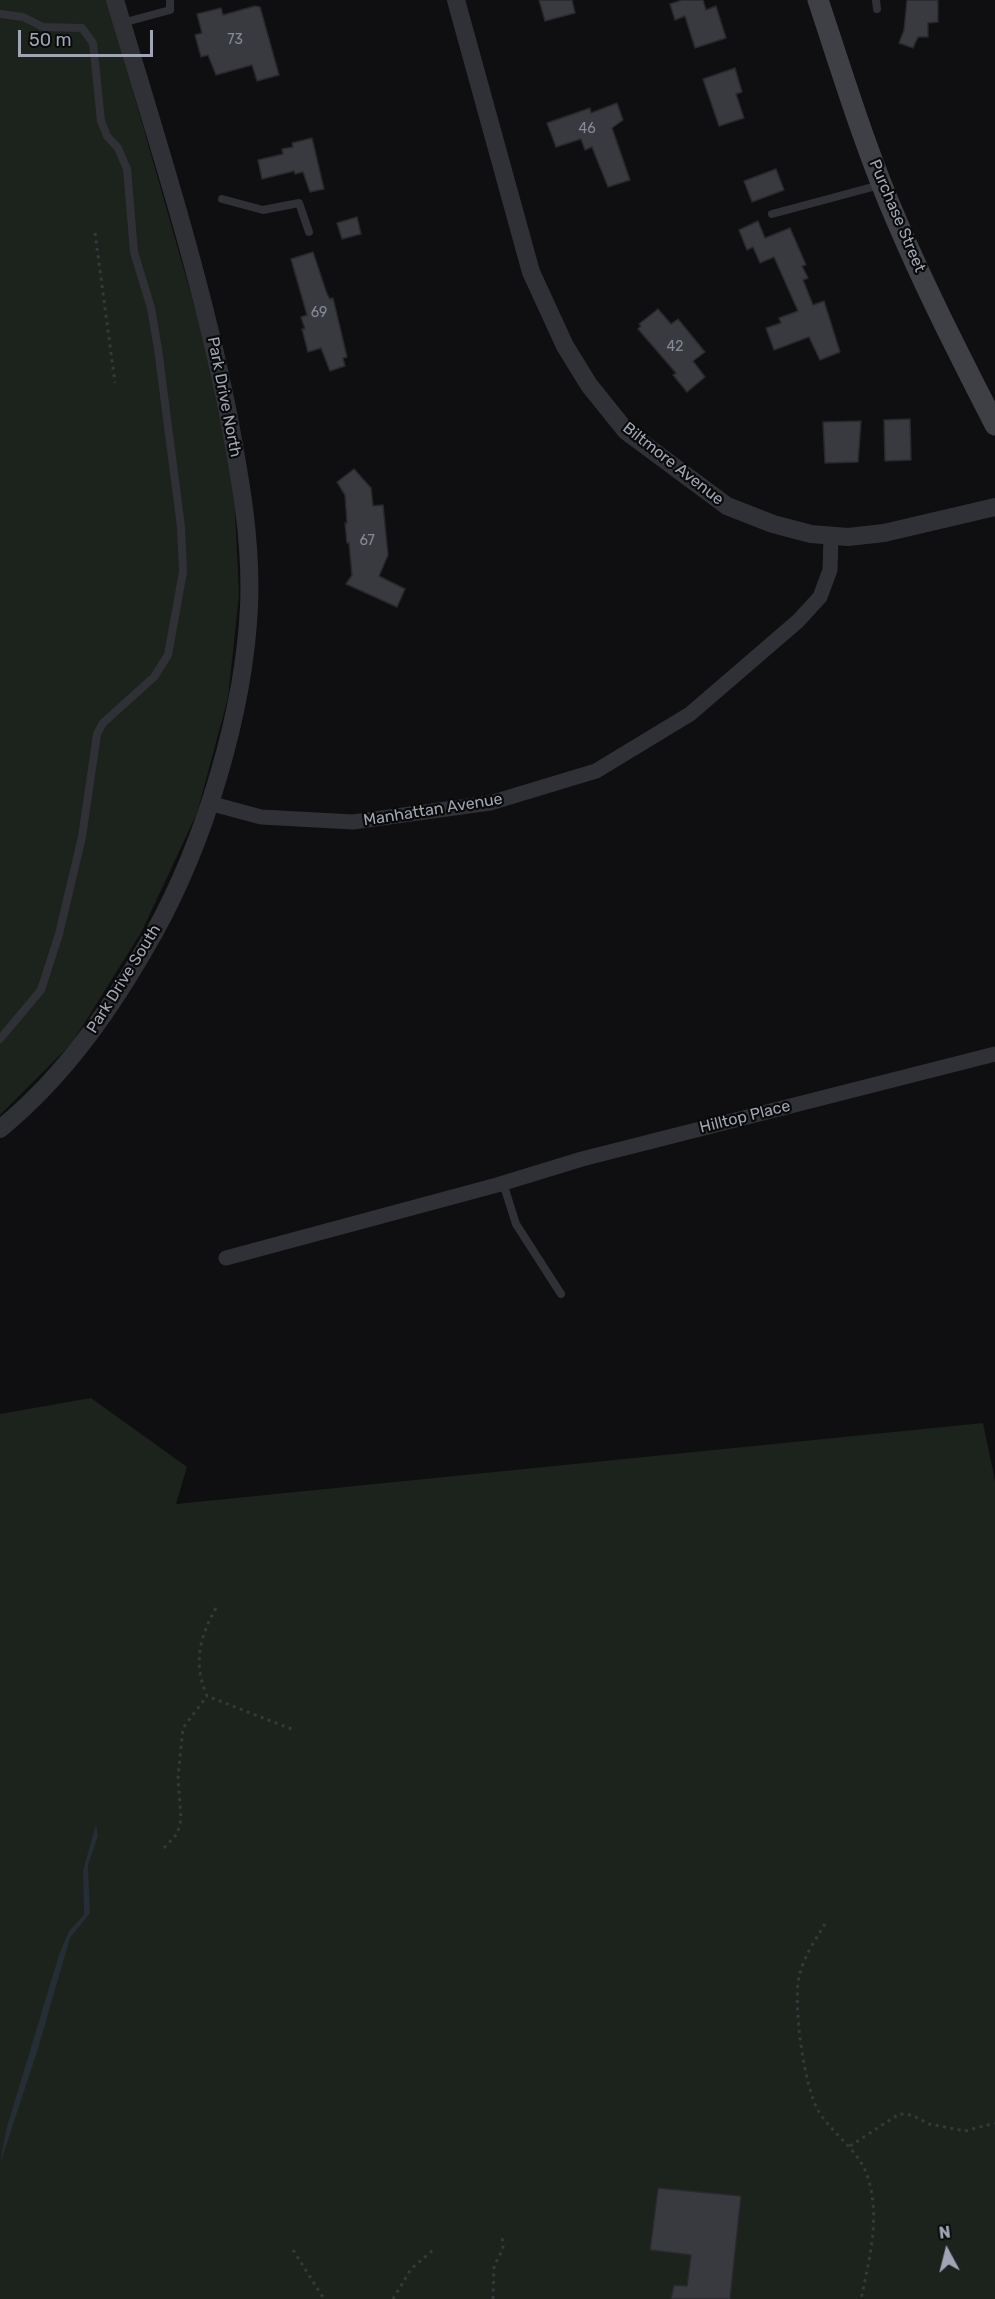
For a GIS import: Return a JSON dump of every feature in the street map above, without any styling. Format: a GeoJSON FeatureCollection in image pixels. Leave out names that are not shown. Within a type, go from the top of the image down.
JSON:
{"type":"FeatureCollection","features":[{"type":"Feature","properties":{"kind":"main road","name":"Purchase Street"},"geometry":{"type":"LineString","coordinates":[[818,0],[882,184],[944,324],[995,425]]}},
{"type":"Feature","properties":{"kind":"street","name":"Park Drive North"},"geometry":{"type":"LineString","coordinates":[[115,0],[214,340],[241,481],[248,546],[247,630],[243,664],[222,763],[209,803]]}},
{"type":"Feature","properties":{"kind":"street","name":"Biltmore Avenue"},"geometry":{"type":"LineString","coordinates":[[456,0],[531,272],[565,346],[589,385],[626,431],[727,506],[773,524],[831,536],[884,533],[995,507]]}},
{"type":"Feature","properties":{"kind":"street","name":"Manhattan Avenue"},"geometry":{"type":"LineString","coordinates":[[209,803],[261,817],[353,822],[490,803],[596,771],[690,714],[798,621],[820,597],[830,570],[831,536]]}},
{"type":"Feature","properties":{"kind":"street","name":"Park Drive South"},"geometry":{"type":"LineString","coordinates":[[0,1129],[56,1077],[96,1027],[136,965],[171,902],[209,803]]}},
{"type":"Feature","properties":{"kind":"street","name":"Hilltop Place"},"geometry":{"type":"LineString","coordinates":[[226,1258],[500,1184],[582,1159],[995,1054]]}},
{"type":"Feature","properties":{"kind":"lane"},"geometry":{"type":"LineString","coordinates":[[122,23],[171,9],[170,0]]}},
{"type":"Feature","properties":{"kind":"lane"},"geometry":{"type":"LineString","coordinates":[[876,0],[877,9]]}},
{"type":"Feature","properties":{"kind":"lane"},"geometry":{"type":"LineString","coordinates":[[0,14],[23,17],[44,27],[82,28],[93,43],[101,121],[107,136],[118,148],[127,169],[134,252],[151,308],[158,349],[181,527],[183,572],[168,655],[154,677],[103,723],[97,734],[82,837],[59,934],[41,990],[0,1039]]}},
{"type":"Feature","properties":{"kind":"lane"},"geometry":{"type":"LineString","coordinates":[[772,214],[882,184]]}},
{"type":"Feature","properties":{"kind":"lane"},"geometry":{"type":"LineString","coordinates":[[222,199],[263,210],[299,203],[309,232]]}},
{"type":"Feature","properties":{"kind":"lane"},"geometry":{"type":"LineString","coordinates":[[500,1184],[516,1224],[561,1294]]}},
{"type":"Feature","properties":{"kind":"path"},"geometry":{"type":"LineString","coordinates":[[95,233],[115,383]]}},
{"type":"Feature","properties":{"kind":"path"},"geometry":{"type":"LineString","coordinates":[[216,1608],[203,1631],[198,1661],[201,1681],[207,1696],[294,1731]]}},
{"type":"Feature","properties":{"kind":"path"},"geometry":{"type":"LineString","coordinates":[[164,1848],[177,1834],[181,1820],[178,1777],[183,1728],[207,1696]]}},
{"type":"Feature","properties":{"kind":"path"},"geometry":{"type":"LineString","coordinates":[[825,1924],[802,1968],[797,2004],[810,2095],[820,2114],[862,2160],[870,2182],[874,2208],[873,2240],[861,2299]]}},
{"type":"Feature","properties":{"kind":"path"},"geometry":{"type":"LineString","coordinates":[[850,2146],[899,2114],[912,2115],[929,2124],[965,2131],[995,2123]]}},
{"type":"Feature","properties":{"kind":"path"},"geometry":{"type":"LineString","coordinates":[[493,2299],[494,2266],[504,2249],[502,2235]]}},
{"type":"Feature","properties":{"kind":"path"},"geometry":{"type":"LineString","coordinates":[[293,2250],[324,2299]]}},
{"type":"Feature","properties":{"kind":"path"},"geometry":{"type":"LineString","coordinates":[[393,2299],[407,2274],[433,2250]]}},
{"type":"Feature","properties":{"kind":"shaded area"},"geometry":{"type":"Polygon","coordinates":[[[0,0],[107,0],[210,361],[234,490],[239,595],[228,698],[197,813],[142,931],[72,1043],[0,1115],[0,0]]]}},
{"type":"Feature","properties":{"kind":"shaded area"},"geometry":{"type":"Polygon","coordinates":[[[91,1398],[187,1467],[176,1504],[983,1423],[995,1481],[995,2299],[0,2299],[0,1414],[91,1398]]]}},
{"type":"Feature","properties":{"kind":"shaded area"},"geometry":{"type":"Polygon","coordinates":[[[96,1824],[98,1836],[88,1865],[90,1913],[70,1938],[37,2052],[0,2164],[6,2130],[59,1955],[69,1931],[84,1915],[83,1871],[96,1824]]]}},
{"type":"Feature","properties":{"kind":"building"},"geometry":{"type":"Polygon","coordinates":[[[539,0],[572,0],[575,13],[545,21],[539,0]]]}},
{"type":"Feature","properties":{"kind":"building"},"geometry":{"type":"Polygon","coordinates":[[[682,0],[703,0],[706,10],[716,6],[726,38],[695,48],[685,16],[675,20],[670,4],[682,0]]]}},
{"type":"Feature","properties":{"kind":"building"},"geometry":{"type":"Polygon","coordinates":[[[907,0],[938,0],[938,22],[928,23],[928,37],[918,37],[913,48],[899,43],[904,30],[907,0]]]}},
{"type":"Feature","properties":{"kind":"building"},"geometry":{"type":"Polygon","coordinates":[[[255,6],[260,7],[279,75],[257,81],[252,65],[216,75],[208,55],[201,57],[195,35],[202,33],[197,14],[221,8],[223,15],[255,6]]]}},
{"type":"Feature","properties":{"kind":"building"},"geometry":{"type":"Polygon","coordinates":[[[735,68],[742,92],[736,94],[744,118],[719,126],[703,79],[735,68]]]}},
{"type":"Feature","properties":{"kind":"building"},"geometry":{"type":"Polygon","coordinates":[[[617,103],[623,120],[612,128],[630,180],[608,187],[592,147],[585,150],[581,139],[556,147],[547,123],[590,108],[591,113],[617,103]]]}},
{"type":"Feature","properties":{"kind":"building"},"geometry":{"type":"Polygon","coordinates":[[[312,138],[324,189],[310,192],[303,172],[295,174],[294,171],[262,179],[258,160],[283,154],[282,149],[293,147],[292,143],[312,138]]]}},
{"type":"Feature","properties":{"kind":"building"},"geometry":{"type":"Polygon","coordinates":[[[776,169],[784,190],[752,202],[744,181],[776,169]]]}},
{"type":"Feature","properties":{"kind":"building"},"geometry":{"type":"Polygon","coordinates":[[[357,217],[361,234],[342,239],[337,223],[357,217]]]}},
{"type":"Feature","properties":{"kind":"building"},"geometry":{"type":"Polygon","coordinates":[[[758,221],[765,238],[790,228],[806,265],[802,266],[808,278],[803,280],[813,305],[824,301],[840,352],[820,360],[809,337],[774,350],[766,328],[781,323],[779,318],[798,311],[774,257],[760,263],[753,247],[747,250],[739,230],[758,221]]]}},
{"type":"Feature","properties":{"kind":"building"},"geometry":{"type":"Polygon","coordinates":[[[313,252],[327,294],[330,299],[333,298],[347,357],[343,358],[345,366],[330,371],[321,348],[308,352],[301,317],[307,315],[291,259],[313,252]]]}},
{"type":"Feature","properties":{"kind":"building"},"geometry":{"type":"Polygon","coordinates":[[[658,309],[671,324],[678,319],[705,352],[693,361],[705,377],[687,392],[673,375],[676,373],[638,329],[641,326],[639,324],[658,309]]]}},
{"type":"Feature","properties":{"kind":"building"},"geometry":{"type":"Polygon","coordinates":[[[910,419],[911,460],[885,461],[884,420],[910,419]]]}},
{"type":"Feature","properties":{"kind":"building"},"geometry":{"type":"Polygon","coordinates":[[[861,421],[858,462],[825,463],[823,422],[861,421]]]}},
{"type":"Feature","properties":{"kind":"building"},"geometry":{"type":"Polygon","coordinates":[[[354,469],[371,488],[373,506],[383,505],[388,555],[379,576],[405,589],[397,607],[346,584],[352,575],[345,523],[347,523],[345,495],[337,482],[354,469]]]}},
{"type":"Feature","properties":{"kind":"building"},"geometry":{"type":"Polygon","coordinates":[[[658,2188],[741,2196],[730,2299],[671,2299],[674,2285],[687,2286],[691,2255],[650,2250],[658,2188]]]}}]}
